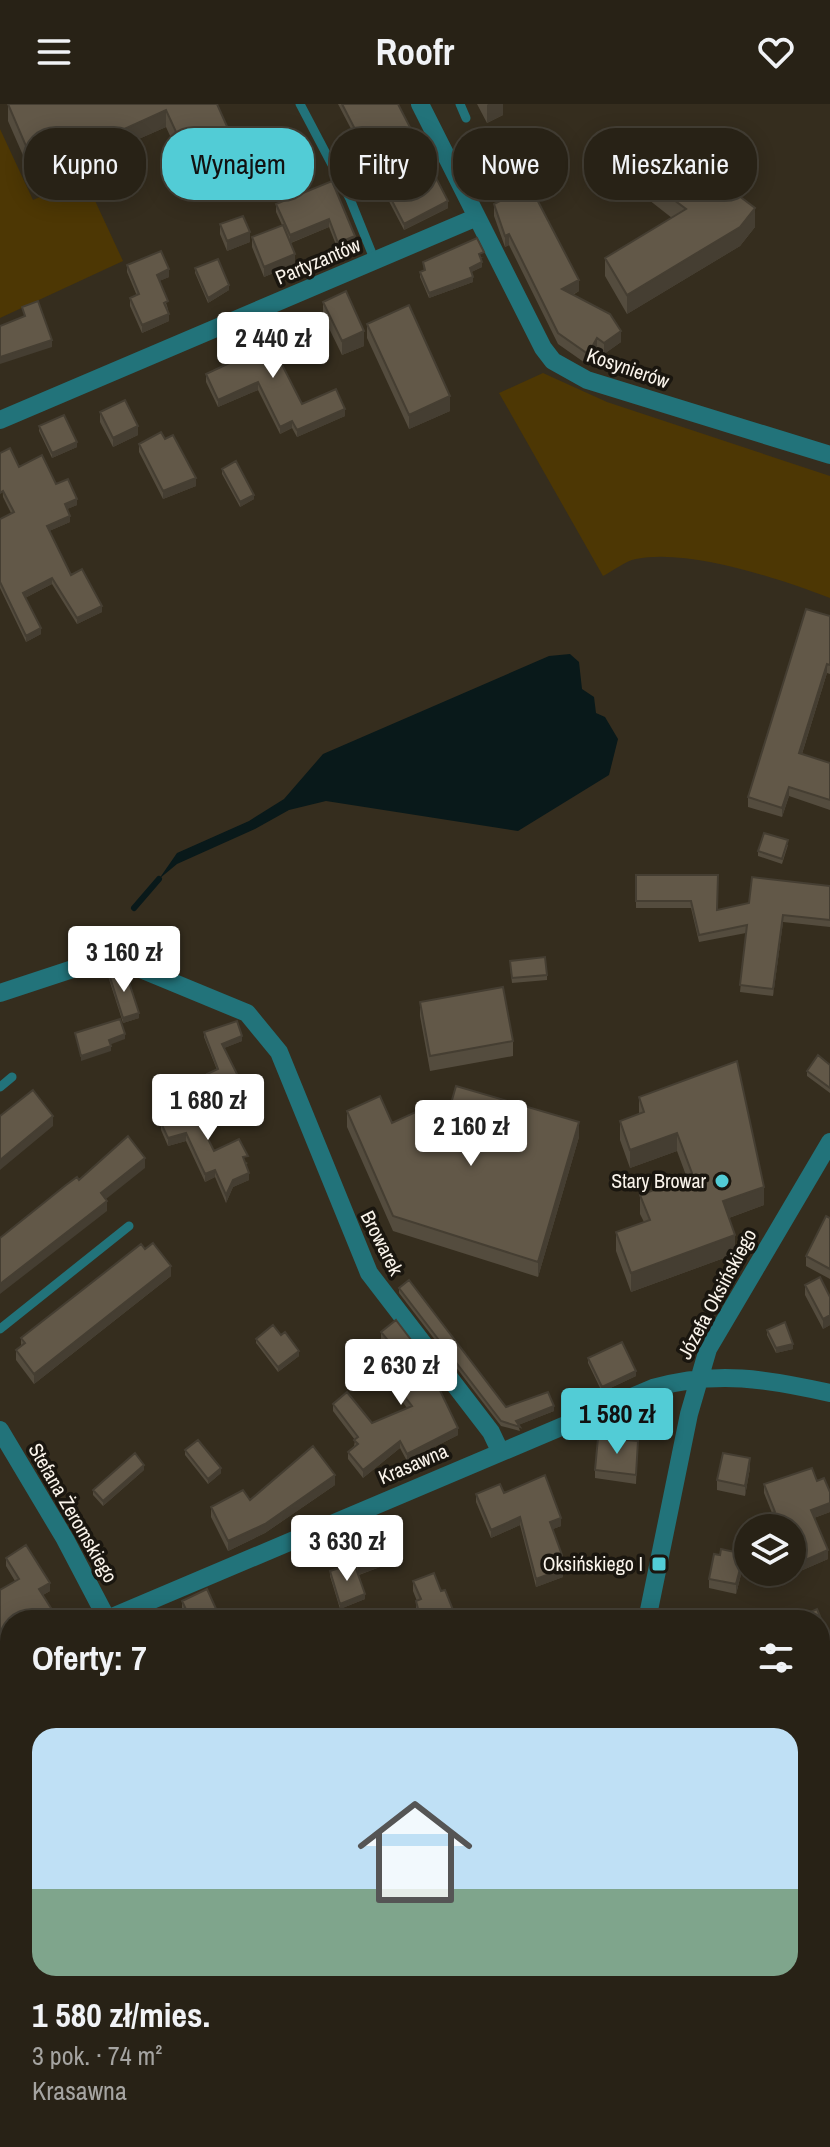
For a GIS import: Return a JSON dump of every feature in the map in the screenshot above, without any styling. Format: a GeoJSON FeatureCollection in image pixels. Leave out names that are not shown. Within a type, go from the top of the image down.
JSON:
{"type":"FeatureCollection","features":[{"type":"Feature","properties":{"kind":"street","name":"Kosynierów"},"geometry":{"type":"LineString","coordinates":[[420,104],[543,348],[568,371],[830,455]]}},
{"type":"Feature","properties":{"kind":"street","name":"Partyzantów"},"geometry":{"type":"LineString","coordinates":[[0,420],[477,217]]}},
{"type":"Feature","properties":{"kind":"street","name":"Browarek"},"geometry":{"type":"LineString","coordinates":[[0,993],[100,960],[138,968],[247,1013],[279,1052],[369,1273],[491,1432],[500,1451]]}},
{"type":"Feature","properties":{"kind":"street","name":"Józefa Oksińskiego"},"geometry":{"type":"LineString","coordinates":[[649,1610],[697,1379],[730,1308],[830,1142]]}},
{"type":"Feature","properties":{"kind":"street","name":"Krasawna"},"geometry":{"type":"LineString","coordinates":[[129,1610],[653,1388],[697,1379],[752,1377],[830,1392]]}},
{"type":"Feature","properties":{"kind":"street","name":"Stefana Żeromskiego"},"geometry":{"type":"LineString","coordinates":[[0,1430],[65,1539],[101,1610]]}},
{"type":"Feature","properties":{"kind":"lane"},"geometry":{"type":"LineString","coordinates":[[300,104],[350,199],[375,261]]}},
{"type":"Feature","properties":{"kind":"lane"},"geometry":{"type":"LineString","coordinates":[[460,104],[466,118]]}},
{"type":"Feature","properties":{"kind":"lane"},"geometry":{"type":"LineString","coordinates":[[0,1087],[12,1077]]}},
{"type":"Feature","properties":{"kind":"lane"},"geometry":{"type":"LineString","coordinates":[[0,1329],[129,1226]]}},
{"type":"Feature","properties":{"kind":"shaded area"},"geometry":{"type":"Polygon","coordinates":[[[0,129],[24,181],[24,200],[95,200],[123,261],[0,318],[0,129]]]}},
{"type":"Feature","properties":{"kind":"shaded area"},"geometry":{"type":"Polygon","coordinates":[[[543,373],[607,402],[830,476],[830,598],[761,574],[682,558],[636,559],[603,576],[499,393],[543,373]]]}},
{"type":"Feature","properties":{"kind":"shaded area"},"geometry":{"type":"Polygon","coordinates":[[[570,654],[579,662],[582,689],[594,697],[596,713],[605,717],[618,739],[609,775],[518,831],[326,801],[289,810],[177,864],[159,879],[177,853],[249,821],[284,799],[323,754],[549,656],[570,654]]]}},
{"type":"Feature","properties":{"kind":"building"},"geometry":{"type":"Polygon","coordinates":[[[8,104],[217,104],[228,128],[174,128],[166,110],[127,128],[24,128],[24,141],[8,104]]]}},
{"type":"Feature","properties":{"kind":"building"},"geometry":{"type":"Polygon","coordinates":[[[342,104],[398,104],[410,128],[354,128],[342,104]]]}},
{"type":"Feature","properties":{"kind":"building"},"geometry":{"type":"Polygon","coordinates":[[[437,180],[448,201],[404,224],[392,200],[437,200],[437,180]]]}},
{"type":"Feature","properties":{"kind":"building"},"geometry":{"type":"Polygon","coordinates":[[[330,182],[330,200],[340,200],[355,236],[338,243],[329,219],[290,235],[276,204],[286,200],[314,200],[314,188],[330,182]]]}},
{"type":"Feature","properties":{"kind":"building"},"geometry":{"type":"Polygon","coordinates":[[[502,200],[537,200],[579,280],[562,289],[610,314],[621,331],[604,343],[597,338],[588,354],[558,333],[509,234],[505,236],[494,204],[502,200]]]}},
{"type":"Feature","properties":{"kind":"building"},"geometry":{"type":"Polygon","coordinates":[[[674,200],[744,200],[755,208],[740,227],[627,295],[605,258],[686,209],[674,200]]]}},
{"type":"Feature","properties":{"kind":"building"},"geometry":{"type":"Polygon","coordinates":[[[243,216],[250,232],[227,241],[220,224],[243,216]]]}},
{"type":"Feature","properties":{"kind":"building"},"geometry":{"type":"Polygon","coordinates":[[[283,225],[295,254],[264,267],[252,237],[283,225]]]}},
{"type":"Feature","properties":{"kind":"building"},"geometry":{"type":"Polygon","coordinates":[[[477,238],[484,252],[479,254],[482,262],[470,268],[473,277],[429,293],[420,272],[425,270],[423,262],[477,238]]]}},
{"type":"Feature","properties":{"kind":"building"},"geometry":{"type":"Polygon","coordinates":[[[161,251],[169,269],[157,275],[168,301],[164,303],[169,314],[142,325],[130,298],[139,294],[127,265],[161,251]]]}},
{"type":"Feature","properties":{"kind":"building"},"geometry":{"type":"Polygon","coordinates":[[[218,259],[229,285],[208,298],[195,268],[218,259]]]}},
{"type":"Feature","properties":{"kind":"building"},"geometry":{"type":"Polygon","coordinates":[[[346,291],[364,331],[342,341],[323,302],[346,291]]]}},
{"type":"Feature","properties":{"kind":"building"},"geometry":{"type":"Polygon","coordinates":[[[38,301],[52,340],[0,357],[0,326],[25,316],[22,307],[38,301]]]}},
{"type":"Feature","properties":{"kind":"building"},"geometry":{"type":"Polygon","coordinates":[[[409,305],[450,396],[409,415],[367,324],[409,305]]]}},
{"type":"Feature","properties":{"kind":"building"},"geometry":{"type":"Polygon","coordinates":[[[281,316],[293,343],[275,351],[302,404],[336,389],[345,409],[297,430],[292,421],[280,427],[258,382],[218,400],[206,374],[264,347],[255,327],[281,316]]]}},
{"type":"Feature","properties":{"kind":"building"},"geometry":{"type":"Polygon","coordinates":[[[125,400],[138,426],[113,438],[100,412],[125,400]]]}},
{"type":"Feature","properties":{"kind":"building"},"geometry":{"type":"Polygon","coordinates":[[[64,415],[77,442],[52,453],[39,426],[64,415]]]}},
{"type":"Feature","properties":{"kind":"building"},"geometry":{"type":"Polygon","coordinates":[[[161,432],[165,439],[173,435],[196,478],[163,491],[139,444],[161,432]]]}},
{"type":"Feature","properties":{"kind":"building"},"geometry":{"type":"Polygon","coordinates":[[[10,448],[19,467],[42,455],[56,484],[68,479],[77,499],[65,504],[70,516],[47,526],[71,575],[82,569],[102,606],[77,618],[52,578],[23,593],[41,628],[26,636],[0,582],[0,519],[14,512],[3,491],[0,493],[0,453],[10,448]]]}},
{"type":"Feature","properties":{"kind":"building"},"geometry":{"type":"Polygon","coordinates":[[[236,461],[254,495],[240,502],[222,469],[236,461]]]}},
{"type":"Feature","properties":{"kind":"building"},"geometry":{"type":"Polygon","coordinates":[[[806,609],[830,616],[830,665],[827,664],[799,753],[830,763],[830,800],[789,787],[782,808],[748,797],[806,609]]]}},
{"type":"Feature","properties":{"kind":"building"},"geometry":{"type":"Polygon","coordinates":[[[764,833],[788,840],[782,859],[758,851],[764,833]]]}},
{"type":"Feature","properties":{"kind":"building"},"geometry":{"type":"Polygon","coordinates":[[[636,875],[718,875],[717,910],[749,903],[752,877],[830,886],[830,920],[783,915],[773,989],[740,985],[747,925],[699,935],[691,901],[636,901],[636,875]]]}},
{"type":"Feature","properties":{"kind":"building"},"geometry":{"type":"Polygon","coordinates":[[[545,957],[547,975],[512,978],[510,961],[545,957]]]}},
{"type":"Feature","properties":{"kind":"building"},"geometry":{"type":"Polygon","coordinates":[[[108,971],[126,973],[139,1013],[123,1018],[108,971]]]}},
{"type":"Feature","properties":{"kind":"building"},"geometry":{"type":"Polygon","coordinates":[[[503,987],[513,1041],[430,1056],[420,1002],[503,987]]]}},
{"type":"Feature","properties":{"kind":"building"},"geometry":{"type":"Polygon","coordinates":[[[120,1019],[125,1034],[109,1040],[111,1046],[81,1056],[75,1033],[120,1019]]]}},
{"type":"Feature","properties":{"kind":"building"},"geometry":{"type":"Polygon","coordinates":[[[237,1021],[242,1036],[222,1044],[239,1078],[215,1089],[207,1074],[218,1069],[204,1032],[237,1021]]]}},
{"type":"Feature","properties":{"kind":"building"},"geometry":{"type":"Polygon","coordinates":[[[818,1055],[830,1065],[830,1088],[807,1071],[818,1055]]]}},
{"type":"Feature","properties":{"kind":"building","name":"Stary Browar"},"geometry":{"type":"Polygon","coordinates":[[[737,1061],[764,1187],[723,1201],[735,1235],[631,1273],[616,1232],[650,1220],[640,1195],[693,1176],[677,1133],[630,1150],[620,1121],[644,1112],[639,1097],[737,1061]]]}},
{"type":"Feature","properties":{"kind":"building"},"geometry":{"type":"Polygon","coordinates":[[[456,1086],[579,1122],[538,1262],[393,1216],[347,1111],[380,1096],[392,1123],[433,1104],[444,1128],[456,1086]]]}},
{"type":"Feature","properties":{"kind":"building"},"geometry":{"type":"Polygon","coordinates":[[[33,1090],[53,1116],[0,1160],[0,1116],[33,1090]]]}},
{"type":"Feature","properties":{"kind":"building"},"geometry":{"type":"Polygon","coordinates":[[[207,1090],[214,1104],[195,1113],[214,1151],[239,1139],[248,1156],[243,1157],[249,1173],[233,1180],[226,1195],[215,1170],[205,1174],[186,1133],[168,1138],[161,1123],[186,1109],[182,1101],[207,1090]]]}},
{"type":"Feature","properties":{"kind":"building"},"geometry":{"type":"Polygon","coordinates":[[[128,1136],[145,1158],[101,1193],[107,1201],[0,1284],[0,1238],[66,1185],[77,1177],[79,1180],[128,1136]]]}},
{"type":"Feature","properties":{"kind":"building"},"geometry":{"type":"Polygon","coordinates":[[[826,1216],[830,1218],[830,1269],[806,1256],[826,1216]]]}},
{"type":"Feature","properties":{"kind":"building"},"geometry":{"type":"Polygon","coordinates":[[[153,1243],[171,1266],[34,1374],[16,1350],[25,1343],[21,1338],[141,1244],[145,1249],[153,1243]]]}},
{"type":"Feature","properties":{"kind":"building"},"geometry":{"type":"Polygon","coordinates":[[[820,1277],[830,1297],[830,1315],[823,1319],[805,1285],[820,1277]]]}},
{"type":"Feature","properties":{"kind":"building"},"geometry":{"type":"Polygon","coordinates":[[[409,1280],[506,1407],[548,1392],[554,1406],[516,1421],[520,1427],[501,1421],[399,1288],[409,1280]]]}},
{"type":"Feature","properties":{"kind":"building"},"geometry":{"type":"Polygon","coordinates":[[[396,1320],[424,1357],[458,1428],[407,1454],[400,1441],[363,1470],[348,1452],[358,1444],[354,1440],[358,1437],[333,1404],[347,1392],[372,1423],[412,1406],[383,1368],[400,1355],[381,1332],[396,1320]]]}},
{"type":"Feature","properties":{"kind":"building"},"geometry":{"type":"Polygon","coordinates":[[[785,1322],[793,1344],[776,1348],[767,1330],[785,1322]]]}},
{"type":"Feature","properties":{"kind":"building"},"geometry":{"type":"Polygon","coordinates":[[[273,1325],[281,1335],[285,1332],[299,1351],[278,1367],[256,1339],[273,1325]]]}},
{"type":"Feature","properties":{"kind":"building"},"geometry":{"type":"Polygon","coordinates":[[[622,1342],[636,1371],[602,1387],[588,1358],[622,1342]]]}},
{"type":"Feature","properties":{"kind":"building"},"geometry":{"type":"Polygon","coordinates":[[[598,1438],[638,1441],[636,1475],[595,1470],[598,1438]]]}},
{"type":"Feature","properties":{"kind":"building"},"geometry":{"type":"Polygon","coordinates":[[[198,1440],[221,1468],[208,1479],[185,1450],[198,1440]]]}},
{"type":"Feature","properties":{"kind":"building"},"geometry":{"type":"Polygon","coordinates":[[[313,1446],[335,1475],[265,1524],[228,1541],[211,1507],[243,1490],[250,1500],[313,1446]]]}},
{"type":"Feature","properties":{"kind":"building"},"geometry":{"type":"Polygon","coordinates":[[[135,1453],[144,1465],[103,1501],[93,1490],[135,1453]]]}},
{"type":"Feature","properties":{"kind":"building"},"geometry":{"type":"Polygon","coordinates":[[[723,1453],[750,1458],[745,1486],[717,1480],[723,1453]]]}},
{"type":"Feature","properties":{"kind":"building"},"geometry":{"type":"Polygon","coordinates":[[[812,1468],[817,1481],[824,1478],[830,1492],[830,1503],[811,1510],[828,1550],[806,1560],[806,1514],[770,1514],[775,1512],[764,1484],[812,1468]]]}},
{"type":"Feature","properties":{"kind":"building"},"geometry":{"type":"Polygon","coordinates":[[[545,1475],[561,1518],[550,1522],[562,1555],[563,1569],[536,1579],[520,1517],[491,1530],[476,1494],[500,1484],[504,1493],[545,1475]]]}},
{"type":"Feature","properties":{"kind":"building"},"geometry":{"type":"Polygon","coordinates":[[[377,1523],[388,1554],[358,1565],[351,1545],[356,1544],[351,1532],[377,1523]]]}},
{"type":"Feature","properties":{"kind":"building"},"geometry":{"type":"Polygon","coordinates":[[[26,1545],[50,1583],[39,1589],[51,1608],[0,1610],[0,1590],[19,1579],[6,1558],[26,1545]]]}},
{"type":"Feature","properties":{"kind":"building"},"geometry":{"type":"Polygon","coordinates":[[[721,1549],[734,1552],[734,1584],[709,1579],[714,1554],[720,1555],[721,1549]]]}},
{"type":"Feature","properties":{"kind":"building"},"geometry":{"type":"Polygon","coordinates":[[[354,1563],[365,1594],[340,1604],[330,1571],[354,1563]]]}},
{"type":"Feature","properties":{"kind":"building"},"geometry":{"type":"Polygon","coordinates":[[[434,1573],[453,1610],[418,1610],[416,1601],[421,1599],[413,1581],[434,1573]]]}},
{"type":"Feature","properties":{"kind":"building"},"geometry":{"type":"Polygon","coordinates":[[[207,1589],[217,1610],[186,1610],[182,1601],[207,1589]]]}},
{"type":"Feature","properties":{"kind":"waterway"},"geometry":{"type":"LineString","coordinates":[[134,908],[159,879]]}},
{"type":"Feature","properties":{"kind":"place","name":"Stary Browar"},"geometry":{"type":"Point","coordinates":[722,1181]}},
{"type":"Feature","properties":{"kind":"place","name":"Oksińskiego I"},"geometry":{"type":"Point","coordinates":[659,1564]}}]}
